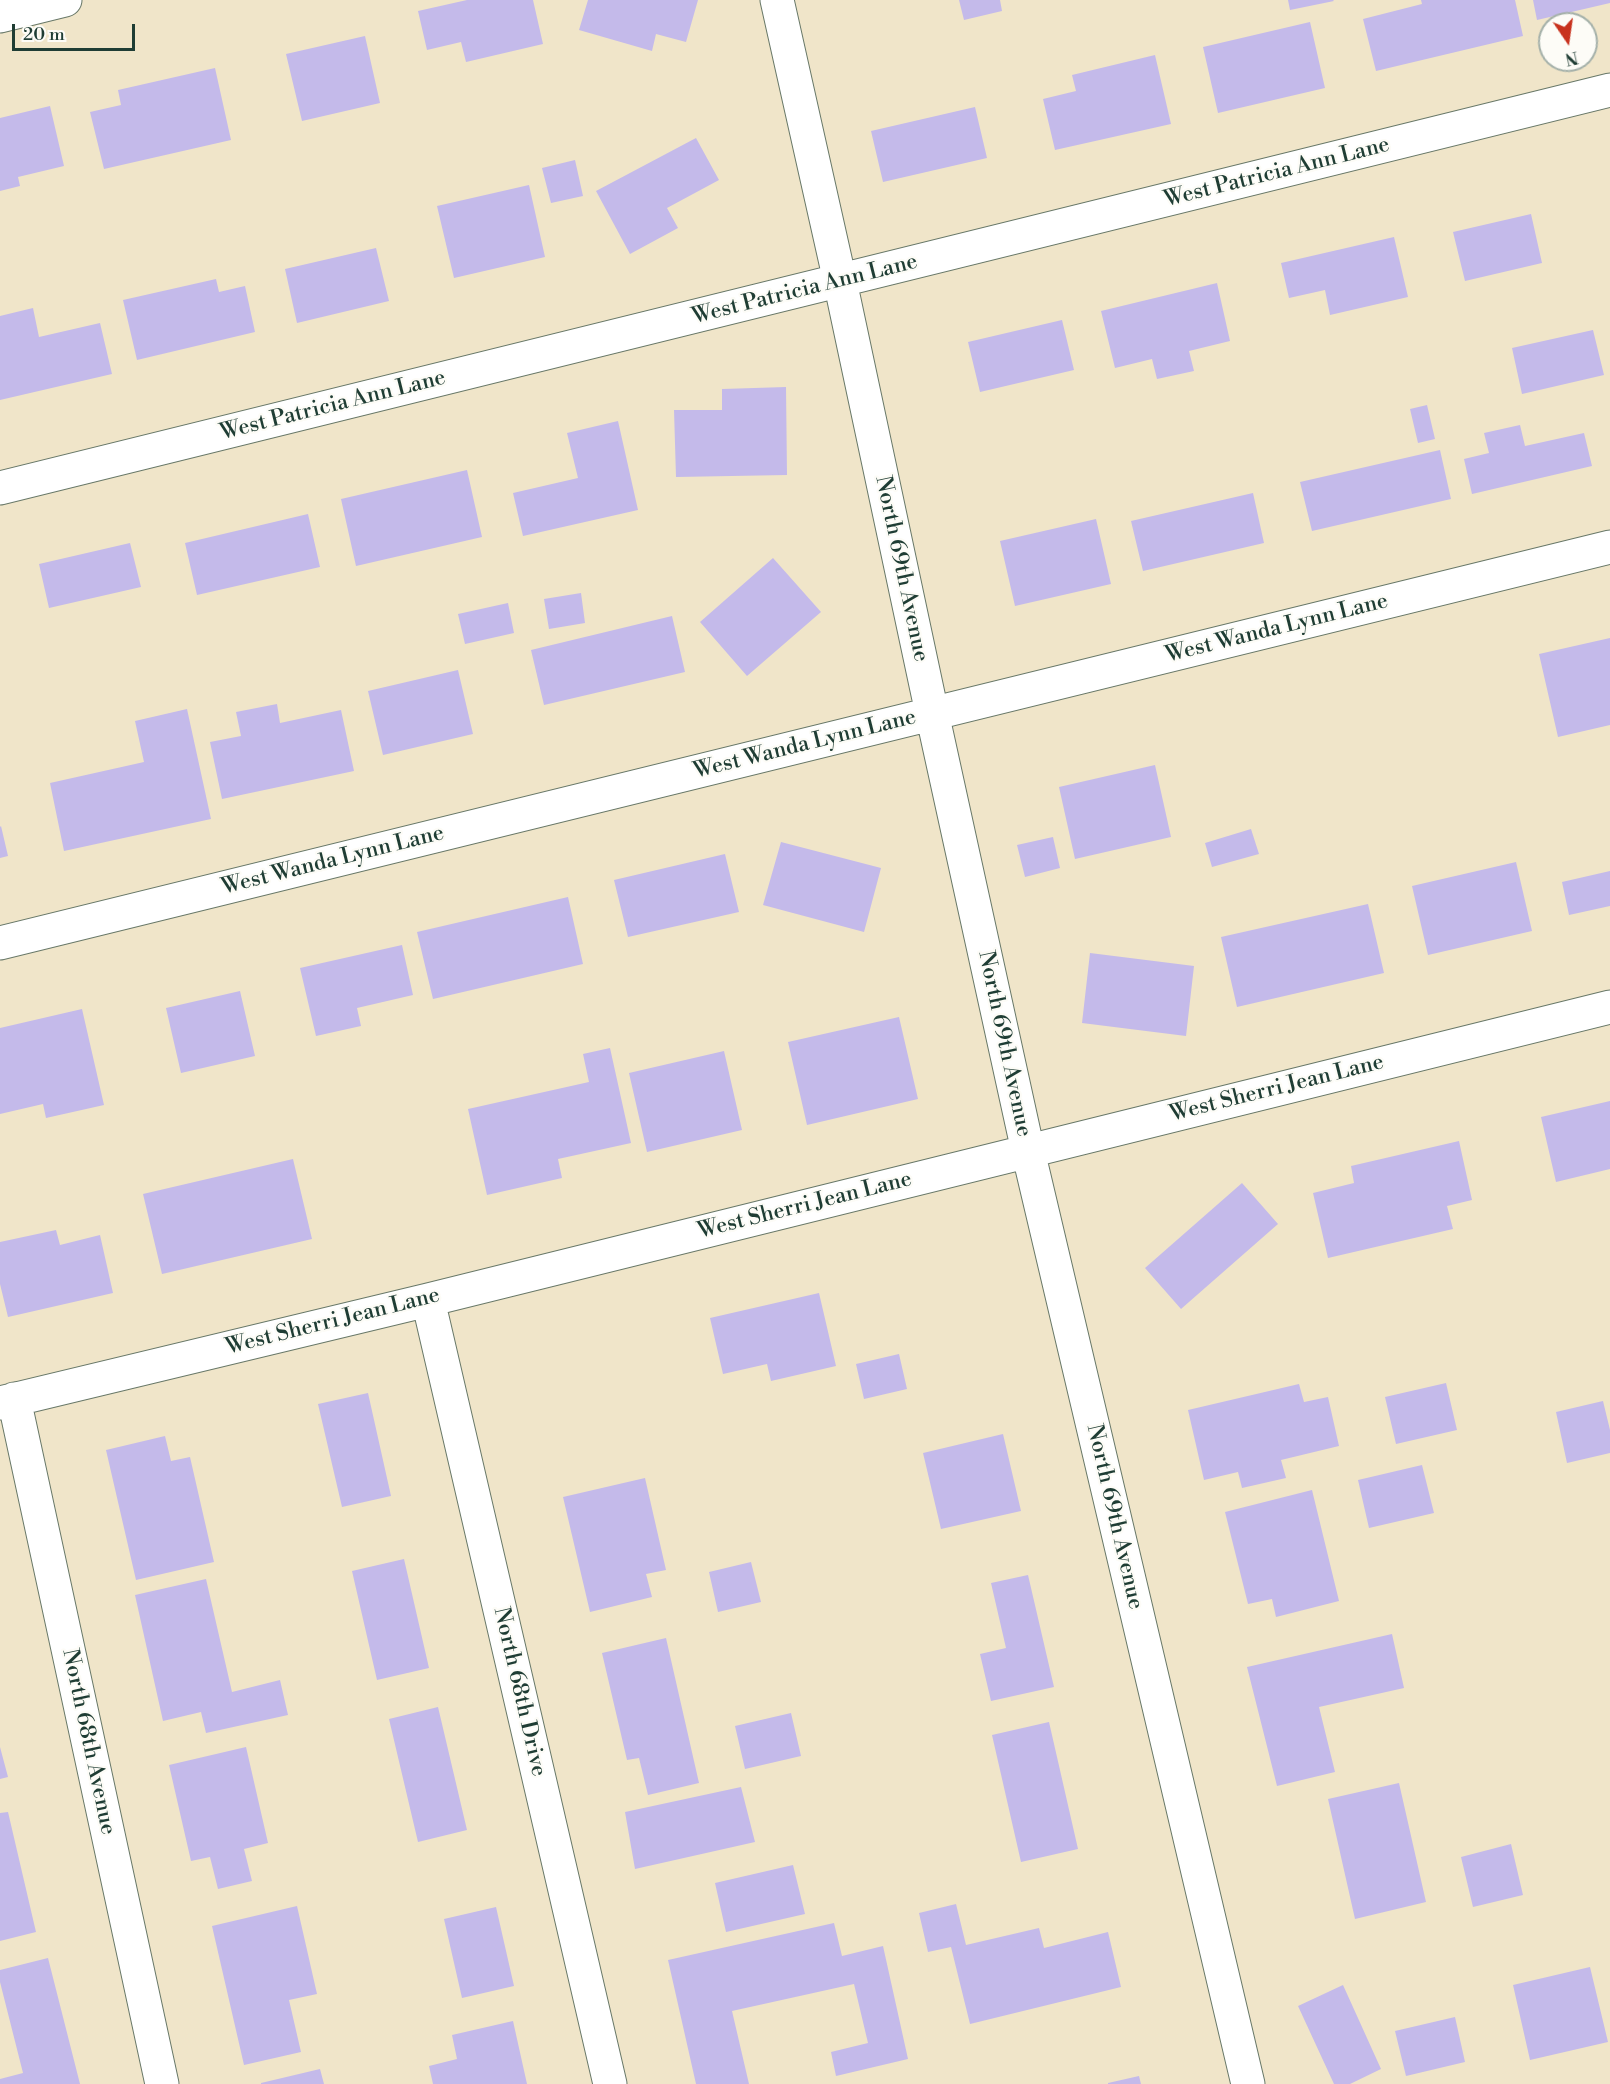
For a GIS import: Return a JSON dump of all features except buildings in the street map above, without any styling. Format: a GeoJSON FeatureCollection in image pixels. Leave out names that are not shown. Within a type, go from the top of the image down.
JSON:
{"type":"FeatureCollection","features":[{"type":"Feature","properties":{"kind":"street"},"geometry":{"type":"LineString","coordinates":[[0,16],[65,0]]}},
{"type":"Feature","properties":{"kind":"street","name":"North 69th Avenue"},"geometry":{"type":"LineString","coordinates":[[777,0],[1028,1151],[1248,2084]]}},
{"type":"Feature","properties":{"kind":"street","name":"West Patricia Ann Lane"},"geometry":{"type":"LineString","coordinates":[[0,488],[1610,90]]}},
{"type":"Feature","properties":{"kind":"street","name":"West Wanda Lynn Lane"},"geometry":{"type":"LineString","coordinates":[[0,944],[1610,547]]}},
{"type":"Feature","properties":{"kind":"street","name":"West Sherri Jean Lane"},"geometry":{"type":"LineString","coordinates":[[7,1401],[428,1300],[1610,1007]]}},
{"type":"Feature","properties":{"kind":"street","name":"North 68th Drive"},"geometry":{"type":"LineString","coordinates":[[428,1300],[610,2084]]}},
{"type":"Feature","properties":{"kind":"street","name":"North 68th Avenue"},"geometry":{"type":"LineString","coordinates":[[7,1401],[162,2084]]}}]}
